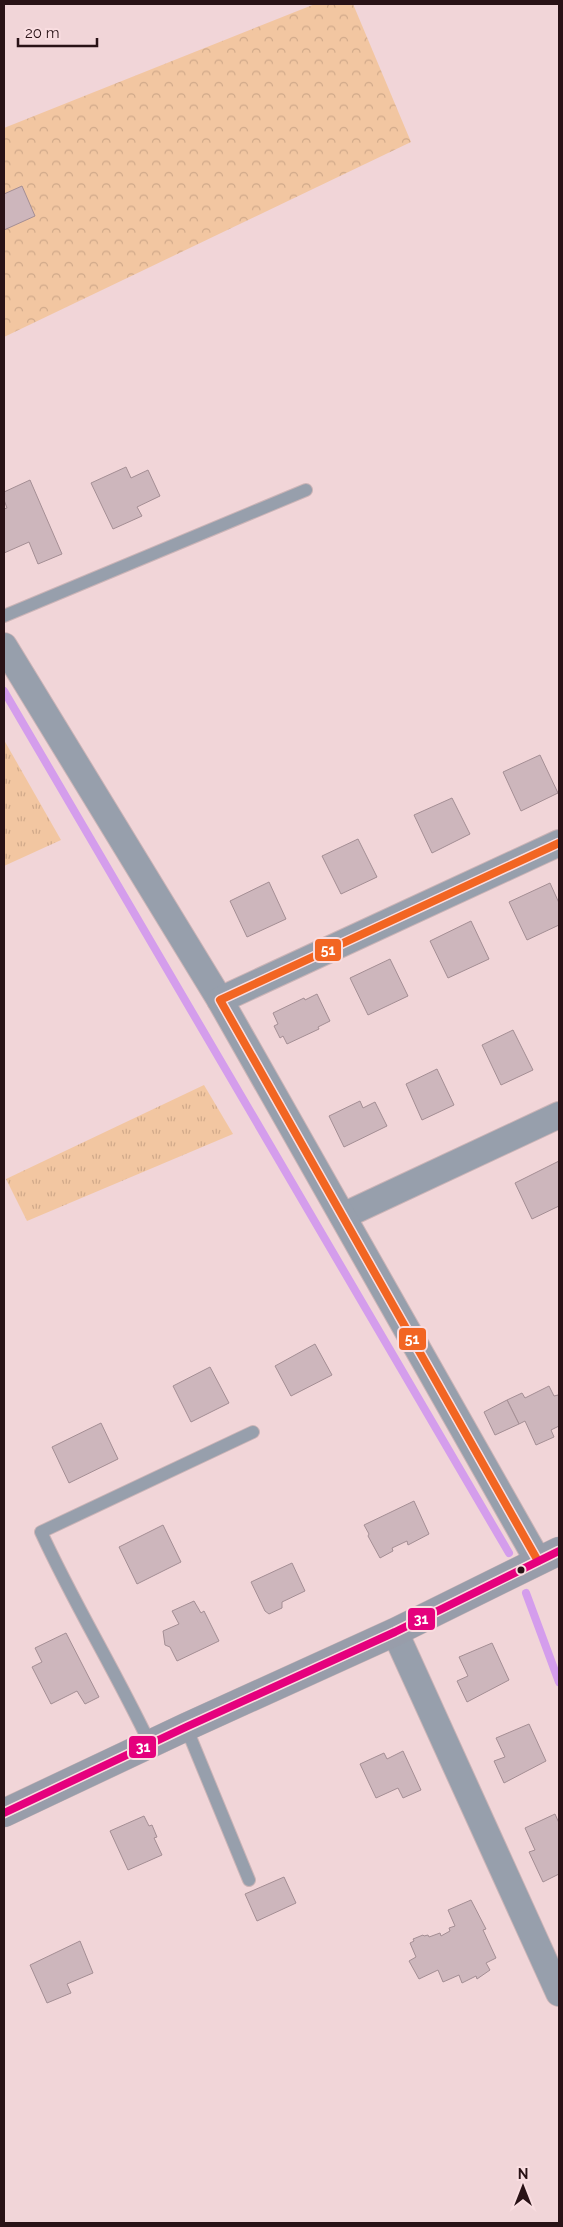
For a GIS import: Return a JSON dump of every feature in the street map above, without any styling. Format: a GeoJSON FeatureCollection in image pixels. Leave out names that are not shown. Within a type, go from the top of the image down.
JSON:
{"type":"FeatureCollection","features":[{"type":"Feature","properties":{"kind":"street"},"geometry":{"type":"LineString","coordinates":[[4,646],[220,1000],[343,1216],[548,1556],[395,1632],[186,1727],[4,1813]]}},
{"type":"Feature","properties":{"kind":"street"},"geometry":{"type":"LineString","coordinates":[[220,1000],[559,843]]}},
{"type":"Feature","properties":{"kind":"street"},"geometry":{"type":"LineString","coordinates":[[343,1216],[559,1115]]}},
{"type":"Feature","properties":{"kind":"street"},"geometry":{"type":"LineString","coordinates":[[395,1632],[559,1993]]}},
{"type":"Feature","properties":{"kind":"lane"},"geometry":{"type":"LineString","coordinates":[[4,616],[306,490]]}},
{"type":"Feature","properties":{"kind":"lane"},"geometry":{"type":"LineString","coordinates":[[150,1744],[135,1712],[62,1578],[41,1532],[253,1432]]}},
{"type":"Feature","properties":{"kind":"lane"},"geometry":{"type":"LineString","coordinates":[[186,1727],[249,1880]]}},
{"type":"Feature","properties":{"kind":"green space"},"geometry":{"type":"Polygon","coordinates":[[[315,4],[353,4],[411,142],[4,337],[4,128],[315,4]]]}},
{"type":"Feature","properties":{"kind":"green space"},"geometry":{"type":"Polygon","coordinates":[[[4,740],[61,840],[4,866],[4,740]]]}},
{"type":"Feature","properties":{"kind":"green space"},"geometry":{"type":"Polygon","coordinates":[[[204,1085],[233,1134],[27,1221],[6,1179],[204,1085]]]}},
{"type":"Feature","properties":{"kind":"building"},"geometry":{"type":"Polygon","coordinates":[[[22,186],[35,216],[4,230],[4,194],[22,186]]]}},
{"type":"Feature","properties":{"kind":"building"},"geometry":{"type":"Polygon","coordinates":[[[126,467],[131,478],[148,470],[160,496],[137,507],[142,516],[113,529],[91,483],[126,467]]]}},
{"type":"Feature","properties":{"kind":"building"},"geometry":{"type":"Polygon","coordinates":[[[30,480],[62,554],[38,564],[29,542],[4,553],[4,509],[7,508],[4,492],[30,480]]]}},
{"type":"Feature","properties":{"kind":"building"},"geometry":{"type":"Polygon","coordinates":[[[540,755],[558,793],[521,811],[503,772],[540,755]]]}},
{"type":"Feature","properties":{"kind":"building"},"geometry":{"type":"Polygon","coordinates":[[[452,798],[470,834],[432,853],[414,815],[452,798]]]}},
{"type":"Feature","properties":{"kind":"building"},"geometry":{"type":"Polygon","coordinates":[[[358,839],[377,877],[341,894],[322,856],[358,839]]]}},
{"type":"Feature","properties":{"kind":"building"},"geometry":{"type":"Polygon","coordinates":[[[269,882],[286,919],[247,937],[230,901],[269,882]]]}},
{"type":"Feature","properties":{"kind":"building"},"geometry":{"type":"Polygon","coordinates":[[[550,883],[559,903],[559,925],[527,940],[509,902],[550,883]]]}},
{"type":"Feature","properties":{"kind":"building"},"geometry":{"type":"Polygon","coordinates":[[[471,921],[489,959],[448,978],[430,941],[471,921]]]}},
{"type":"Feature","properties":{"kind":"building"},"geometry":{"type":"Polygon","coordinates":[[[390,959],[408,996],[368,1015],[350,978],[390,959]]]}},
{"type":"Feature","properties":{"kind":"building"},"geometry":{"type":"Polygon","coordinates":[[[317,994],[330,1021],[318,1027],[319,1029],[287,1044],[283,1036],[280,1038],[274,1026],[278,1024],[273,1013],[317,994]]]}},
{"type":"Feature","properties":{"kind":"building"},"geometry":{"type":"Polygon","coordinates":[[[513,1030],[533,1070],[501,1085],[482,1045],[513,1030]]]}},
{"type":"Feature","properties":{"kind":"building"},"geometry":{"type":"Polygon","coordinates":[[[437,1069],[454,1105],[422,1120],[406,1084],[437,1069]]]}},
{"type":"Feature","properties":{"kind":"building"},"geometry":{"type":"Polygon","coordinates":[[[360,1101],[363,1108],[375,1102],[387,1126],[344,1147],[329,1116],[360,1101]]]}},
{"type":"Feature","properties":{"kind":"building"},"geometry":{"type":"Polygon","coordinates":[[[559,1161],[559,1206],[532,1219],[515,1183],[559,1161]]]}},
{"type":"Feature","properties":{"kind":"building"},"geometry":{"type":"Polygon","coordinates":[[[315,1344],[332,1375],[291,1396],[275,1366],[315,1344]]]}},
{"type":"Feature","properties":{"kind":"building"},"geometry":{"type":"Polygon","coordinates":[[[210,1367],[229,1403],[191,1422],[173,1386],[210,1367]]]}},
{"type":"Feature","properties":{"kind":"building"},"geometry":{"type":"Polygon","coordinates":[[[549,1386],[554,1396],[558,1395],[559,1397],[559,1426],[551,1430],[554,1437],[536,1445],[525,1421],[519,1424],[507,1400],[522,1393],[525,1398],[549,1386]]]}},
{"type":"Feature","properties":{"kind":"building"},"geometry":{"type":"Polygon","coordinates":[[[507,1400],[519,1424],[495,1435],[484,1412],[507,1400]]]}},
{"type":"Feature","properties":{"kind":"building"},"geometry":{"type":"Polygon","coordinates":[[[101,1423],[118,1459],[69,1483],[52,1447],[101,1423]]]}},
{"type":"Feature","properties":{"kind":"building"},"geometry":{"type":"Polygon","coordinates":[[[414,1501],[429,1534],[408,1545],[407,1541],[392,1548],[393,1551],[380,1558],[364,1525],[414,1501]]]}},
{"type":"Feature","properties":{"kind":"building"},"geometry":{"type":"Polygon","coordinates":[[[163,1525],[181,1562],[137,1584],[119,1547],[163,1525]]]}},
{"type":"Feature","properties":{"kind":"building"},"geometry":{"type":"Polygon","coordinates":[[[292,1563],[305,1591],[282,1602],[282,1608],[269,1614],[265,1611],[251,1582],[292,1563]]]}},
{"type":"Feature","properties":{"kind":"building"},"geometry":{"type":"Polygon","coordinates":[[[194,1601],[201,1613],[204,1611],[219,1641],[177,1661],[170,1647],[165,1645],[163,1631],[179,1624],[172,1611],[194,1601]]]}},
{"type":"Feature","properties":{"kind":"building"},"geometry":{"type":"Polygon","coordinates":[[[66,1633],[99,1697],[85,1704],[77,1691],[51,1704],[32,1667],[42,1662],[35,1648],[66,1633]]]}},
{"type":"Feature","properties":{"kind":"building"},"geometry":{"type":"Polygon","coordinates":[[[492,1643],[509,1680],[467,1702],[457,1681],[468,1676],[459,1657],[492,1643]]]}},
{"type":"Feature","properties":{"kind":"building"},"geometry":{"type":"Polygon","coordinates":[[[529,1724],[546,1761],[504,1783],[494,1761],[505,1757],[496,1738],[529,1724]]]}},
{"type":"Feature","properties":{"kind":"building"},"geometry":{"type":"Polygon","coordinates":[[[403,1751],[421,1790],[403,1798],[398,1788],[376,1798],[360,1764],[384,1753],[387,1759],[403,1751]]]}},
{"type":"Feature","properties":{"kind":"building"},"geometry":{"type":"Polygon","coordinates":[[[555,1814],[559,1823],[559,1874],[543,1882],[529,1852],[535,1850],[525,1828],[555,1814]]]}},
{"type":"Feature","properties":{"kind":"building"},"geometry":{"type":"Polygon","coordinates":[[[144,1816],[149,1826],[152,1825],[157,1837],[154,1838],[162,1855],[128,1870],[110,1831],[144,1816]]]}},
{"type":"Feature","properties":{"kind":"building"},"geometry":{"type":"Polygon","coordinates":[[[284,1877],[296,1903],[257,1921],[245,1894],[284,1877]]]}},
{"type":"Feature","properties":{"kind":"building"},"geometry":{"type":"Polygon","coordinates":[[[471,1900],[486,1929],[483,1930],[496,1958],[486,1963],[490,1970],[477,1979],[476,1976],[462,1983],[459,1975],[443,1982],[438,1970],[419,1979],[409,1961],[416,1957],[410,1943],[414,1941],[413,1939],[423,1935],[428,1935],[429,1937],[440,1933],[441,1936],[450,1931],[449,1928],[455,1926],[448,1910],[471,1900]]]}},
{"type":"Feature","properties":{"kind":"building"},"geometry":{"type":"Polygon","coordinates":[[[80,1941],[93,1973],[67,1984],[71,1993],[47,2003],[30,1965],[80,1941]]]}},
{"type":"Feature","properties":{"kind":"waterway"},"geometry":{"type":"LineString","coordinates":[[4,691],[509,1553]]}},
{"type":"Feature","properties":{"kind":"waterway"},"geometry":{"type":"LineString","coordinates":[[526,1593],[559,1682]]}},
{"type":"Feature","properties":{"kind":"transit line","name":"51"},"geometry":{"type":"LineString","coordinates":[[538,1561],[220,1000],[559,843]]}},
{"type":"Feature","properties":{"kind":"transit line","name":"31"},"geometry":{"type":"LineString","coordinates":[[4,1813],[186,1727],[395,1632],[559,1551]]}}]}
